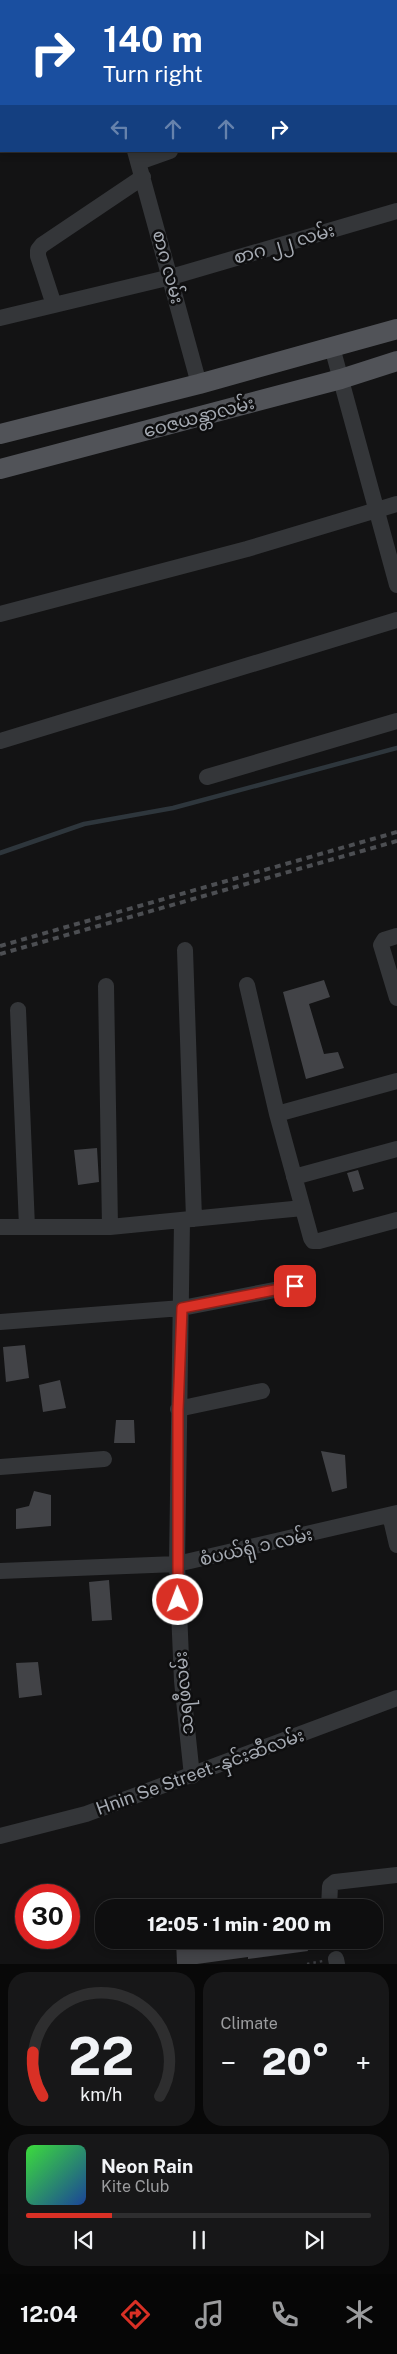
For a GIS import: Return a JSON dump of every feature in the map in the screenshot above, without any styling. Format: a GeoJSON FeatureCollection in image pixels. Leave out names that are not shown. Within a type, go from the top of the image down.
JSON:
{"type":"FeatureCollection","features":[{"type":"Feature","properties":{"kind":"main road","name":"ဝေဇယန္တာလမ်း"},"geometry":{"type":"LineString","coordinates":[[0,434],[199,384],[397,329]]}},
{"type":"Feature","properties":{"kind":"main road","name":"ဝေဇယန္တာလမ်း"},"geometry":{"type":"LineString","coordinates":[[0,469],[341,379],[397,361]]}},
{"type":"Feature","properties":{"kind":"street"},"geometry":{"type":"LineString","coordinates":[[54,305],[38,256],[38,250],[139,163],[167,152]]}},
{"type":"Feature","properties":{"kind":"street","name":"စာဂ လမ်း"},"geometry":{"type":"LineString","coordinates":[[139,163],[199,384]]}},
{"type":"Feature","properties":{"kind":"street","name":"စာဂ ၂၂ လမ်း"},"geometry":{"type":"LineString","coordinates":[[0,318],[171,277],[397,211]]}},
{"type":"Feature","properties":{"kind":"street"},"geometry":{"type":"LineString","coordinates":[[332,347],[397,585]]}},
{"type":"Feature","properties":{"kind":"street"},"geometry":{"type":"LineString","coordinates":[[0,614],[247,549],[397,504]]}},
{"type":"Feature","properties":{"kind":"street"},"geometry":{"type":"LineString","coordinates":[[0,741],[397,620]]}},
{"type":"Feature","properties":{"kind":"street"},"geometry":{"type":"LineString","coordinates":[[206,777],[397,721]]}},
{"type":"Feature","properties":{"kind":"street"},"geometry":{"type":"LineString","coordinates":[[390,938],[381,945],[381,951],[397,998]]}},
{"type":"Feature","properties":{"kind":"street","name":"သရဖီလမ်း"},"geometry":{"type":"LineString","coordinates":[[185,950],[188,1220],[178,1410],[177,1564],[182,1681],[192,1776]]}},
{"type":"Feature","properties":{"kind":"street"},"geometry":{"type":"LineString","coordinates":[[247,985],[277,1114],[310,1238],[313,1241],[397,1220]]}},
{"type":"Feature","properties":{"kind":"street"},"geometry":{"type":"LineString","coordinates":[[106,986],[110,1227]]}},
{"type":"Feature","properties":{"kind":"street"},"geometry":{"type":"LineString","coordinates":[[18,1010],[27,1227]]}},
{"type":"Feature","properties":{"kind":"street"},"geometry":{"type":"LineString","coordinates":[[277,1114],[397,1081]]}},
{"type":"Feature","properties":{"kind":"street"},"geometry":{"type":"LineString","coordinates":[[294,1176],[397,1149]]}},
{"type":"Feature","properties":{"kind":"street"},"geometry":{"type":"LineString","coordinates":[[0,1228],[110,1227],[303,1208]]}},
{"type":"Feature","properties":{"kind":"street"},"geometry":{"type":"LineString","coordinates":[[0,1322],[182,1308],[295,1286]]}},
{"type":"Feature","properties":{"kind":"street"},"geometry":{"type":"LineString","coordinates":[[178,1410],[262,1391]]}},
{"type":"Feature","properties":{"kind":"street"},"geometry":{"type":"LineString","coordinates":[[0,1467],[104,1459]]}},
{"type":"Feature","properties":{"kind":"street"},"geometry":{"type":"LineString","coordinates":[[393,1514],[397,1544]]}},
{"type":"Feature","properties":{"kind":"street","name":"စံပယ်ရုံ ၁ လမ်း"},"geometry":{"type":"LineString","coordinates":[[0,1571],[177,1564],[393,1514]]}},
{"type":"Feature","properties":{"kind":"street","name":"Hnin Se Street -နှင်းဆီလမ်း"},"geometry":{"type":"LineString","coordinates":[[0,1836],[86,1814],[397,1698]]}},
{"type":"Feature","properties":{"kind":"street"},"geometry":{"type":"LineString","coordinates":[[329,1899],[330,1886],[335,1882],[397,1875]]}},
{"type":"Feature","properties":{"kind":"building"},"geometry":{"type":"Polygon","coordinates":[[[324,980],[330,997],[309,1004],[324,1054],[338,1052],[344,1068],[306,1079],[283,992],[324,980]]]}},
{"type":"Feature","properties":{"kind":"building"},"geometry":{"type":"Polygon","coordinates":[[[97,1148],[99,1182],[78,1185],[74,1150],[97,1148]]]}},
{"type":"Feature","properties":{"kind":"building"},"geometry":{"type":"Polygon","coordinates":[[[358,1170],[364,1189],[353,1192],[347,1173],[358,1170]]]}},
{"type":"Feature","properties":{"kind":"building"},"geometry":{"type":"Polygon","coordinates":[[[25,1345],[29,1378],[6,1382],[3,1347],[25,1345]]]}},
{"type":"Feature","properties":{"kind":"building"},"geometry":{"type":"Polygon","coordinates":[[[60,1380],[66,1408],[43,1412],[39,1385],[60,1380]]]}},
{"type":"Feature","properties":{"kind":"building"},"geometry":{"type":"Polygon","coordinates":[[[116,1420],[134,1420],[135,1443],[114,1443],[116,1420]]]}},
{"type":"Feature","properties":{"kind":"building"},"geometry":{"type":"Polygon","coordinates":[[[321,1451],[345,1455],[347,1488],[332,1492],[321,1451]]]}},
{"type":"Feature","properties":{"kind":"building"},"geometry":{"type":"Polygon","coordinates":[[[34,1491],[51,1495],[51,1526],[16,1529],[16,1509],[29,1506],[34,1491]]]}},
{"type":"Feature","properties":{"kind":"building"},"geometry":{"type":"Polygon","coordinates":[[[109,1580],[112,1620],[92,1621],[89,1582],[109,1580]]]}},
{"type":"Feature","properties":{"kind":"building"},"geometry":{"type":"Polygon","coordinates":[[[38,1662],[42,1695],[19,1698],[16,1663],[38,1662]]]}},
{"type":"Feature","properties":{"kind":"building"},"geometry":{"type":"Polygon","coordinates":[[[176,1949],[307,1949],[308,1951],[248,1959],[248,1957],[197,1964],[177,1964],[176,1949]]]}},
{"type":"Feature","properties":{"kind":"waterway"},"geometry":{"type":"LineString","coordinates":[[0,853],[84,824],[173,808],[397,748]]}},
{"type":"Feature","properties":{"kind":"railway"},"geometry":{"type":"LineString","coordinates":[[0,946],[397,832]]}},
{"type":"Feature","properties":{"kind":"railway"},"geometry":{"type":"LineString","coordinates":[[0,954],[397,841]]}},
{"type":"Feature","properties":{"kind":"route"},"geometry":{"type":"LineString","coordinates":[[178,1600],[178,1410],[182,1308],[295,1286]]}}]}
